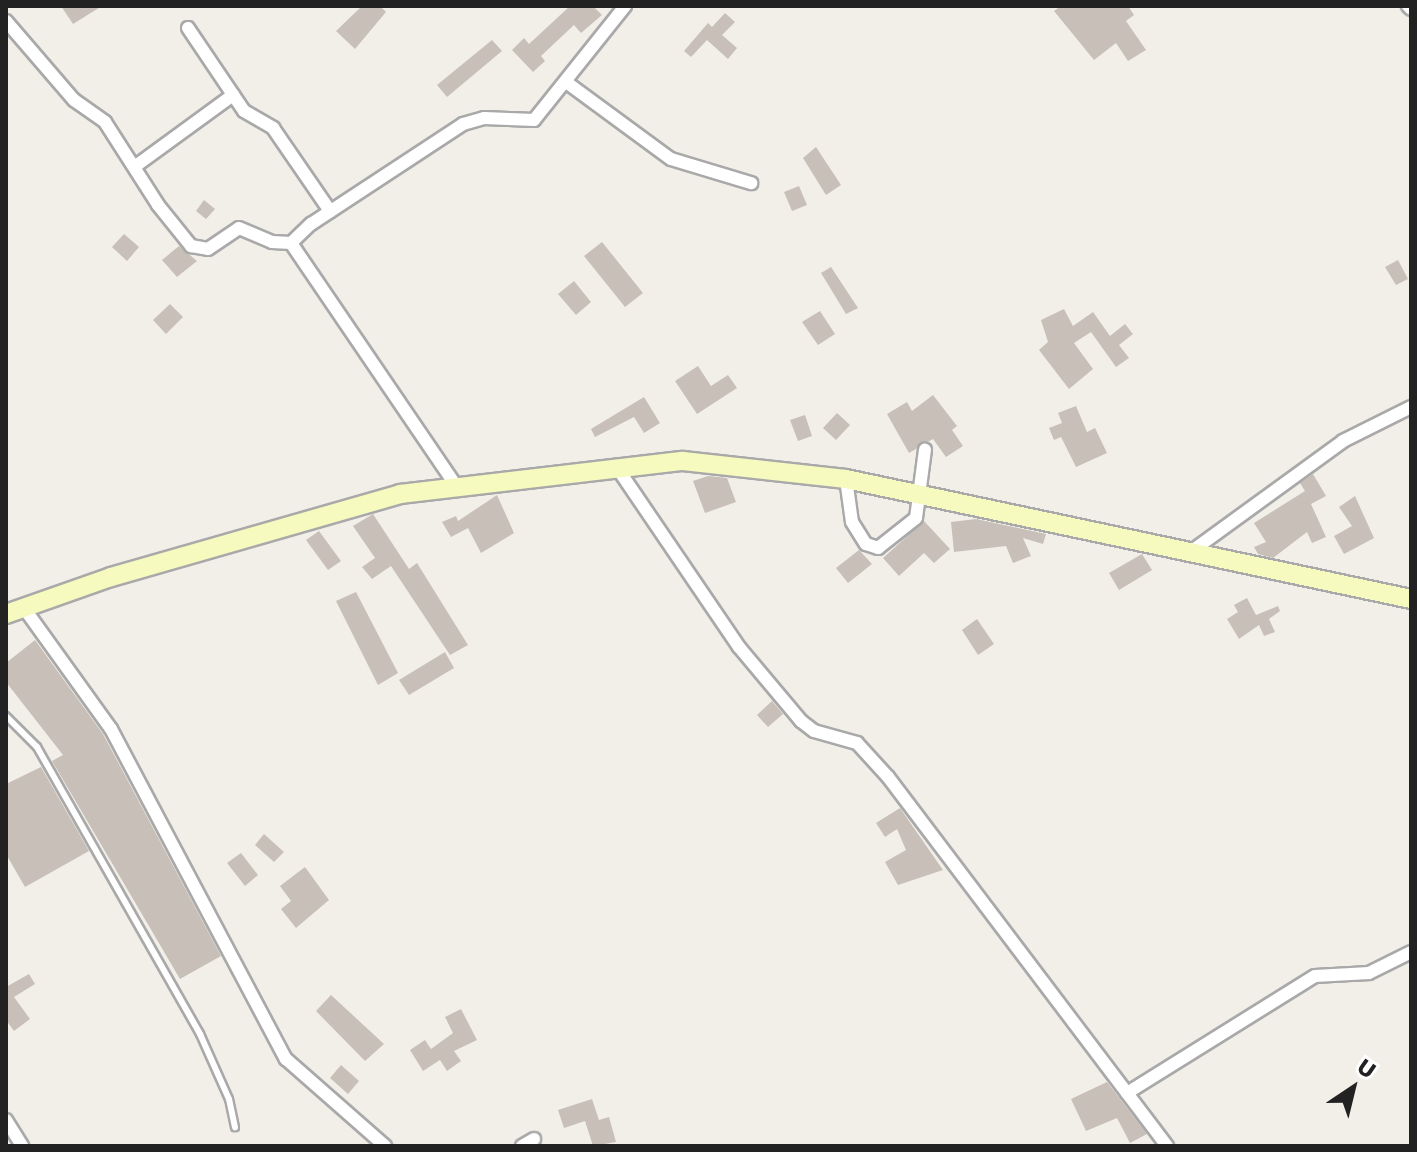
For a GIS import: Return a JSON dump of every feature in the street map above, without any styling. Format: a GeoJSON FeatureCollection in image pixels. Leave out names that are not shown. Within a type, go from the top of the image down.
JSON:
{"type":"FeatureCollection","features":[{"type":"Feature","properties":{"kind":"main road"},"geometry":{"type":"LineString","coordinates":[[15,611],[332,511],[455,484],[616,466],[712,462],[846,479],[1186,554],[1411,599]]}},
{"type":"Feature","properties":{"kind":"street"},"geometry":{"type":"LineString","coordinates":[[6,21],[74,100],[101,117],[137,165],[158,205],[191,246],[208,249],[239,228],[272,242],[291,243],[330,211],[463,124],[484,118],[534,120],[625,6]]}},
{"type":"Feature","properties":{"kind":"street"},"geometry":{"type":"LineString","coordinates":[[188,28],[244,111],[273,128],[330,211]]}},
{"type":"Feature","properties":{"kind":"street"},"geometry":{"type":"LineString","coordinates":[[566,82],[671,159],[751,183]]}},
{"type":"Feature","properties":{"kind":"street"},"geometry":{"type":"LineString","coordinates":[[137,165],[233,95]]}},
{"type":"Feature","properties":{"kind":"street"},"geometry":{"type":"LineString","coordinates":[[291,243],[455,484]]}},
{"type":"Feature","properties":{"kind":"street"},"geometry":{"type":"LineString","coordinates":[[1186,554],[1343,441],[1411,407]]}},
{"type":"Feature","properties":{"kind":"street"},"geometry":{"type":"LineString","coordinates":[[846,479],[852,522],[872,547],[906,531],[916,518],[922,494],[925,450]]}},
{"type":"Feature","properties":{"kind":"street"},"geometry":{"type":"LineString","coordinates":[[616,466],[739,647],[801,721],[814,731],[857,743],[888,777],[1167,1146]]}},
{"type":"Feature","properties":{"kind":"street"},"geometry":{"type":"LineString","coordinates":[[15,611],[111,729],[286,1059],[385,1146]]}},
{"type":"Feature","properties":{"kind":"street"},"geometry":{"type":"LineString","coordinates":[[1127,1093],[1315,976],[1369,973],[1411,952]]}},
{"type":"Feature","properties":{"kind":"street"},"geometry":{"type":"LineString","coordinates":[[6,1120],[22,1146]]}},
{"type":"Feature","properties":{"kind":"street"},"geometry":{"type":"LineString","coordinates":[[522,1146],[534,1139]]}},
{"type":"Feature","properties":{"kind":"lane"},"geometry":{"type":"LineString","coordinates":[[6,716],[37,747],[200,1034],[229,1099],[235,1127]]}},
{"type":"Feature","properties":{"kind":"building"},"geometry":{"type":"Polygon","coordinates":[[[61,6],[102,6],[73,24],[61,6]]]}},
{"type":"Feature","properties":{"kind":"building"},"geometry":{"type":"Polygon","coordinates":[[[362,6],[380,6],[386,12],[355,49],[336,31],[362,6]]]}},
{"type":"Feature","properties":{"kind":"building"},"geometry":{"type":"Polygon","coordinates":[[[570,6],[593,6],[602,15],[581,33],[574,25],[541,56],[545,61],[533,72],[512,50],[524,38],[529,44],[570,6]]]}},
{"type":"Feature","properties":{"kind":"building"},"geometry":{"type":"Polygon","coordinates":[[[1061,6],[1128,6],[1134,15],[1126,21],[1146,50],[1128,61],[1116,43],[1094,60],[1054,11],[1061,6]]]}},
{"type":"Feature","properties":{"kind":"building"},"geometry":{"type":"Polygon","coordinates":[[[725,13],[735,22],[722,35],[737,48],[728,59],[707,40],[691,57],[684,51],[708,23],[712,27],[725,13]]]}},
{"type":"Feature","properties":{"kind":"building"},"geometry":{"type":"Polygon","coordinates":[[[492,40],[502,51],[447,97],[437,85],[492,40]]]}},
{"type":"Feature","properties":{"kind":"building"},"geometry":{"type":"Polygon","coordinates":[[[816,147],[841,185],[826,195],[803,158],[816,147]]]}},
{"type":"Feature","properties":{"kind":"building"},"geometry":{"type":"Polygon","coordinates":[[[799,186],[807,205],[792,211],[784,192],[799,186]]]}},
{"type":"Feature","properties":{"kind":"building"},"geometry":{"type":"Polygon","coordinates":[[[204,200],[215,209],[206,219],[196,211],[204,200]]]}},
{"type":"Feature","properties":{"kind":"building"},"geometry":{"type":"Polygon","coordinates":[[[124,234],[139,247],[127,261],[112,247],[124,234]]]}},
{"type":"Feature","properties":{"kind":"building"},"geometry":{"type":"Polygon","coordinates":[[[602,242],[643,293],[625,307],[584,256],[602,242]]]}},
{"type":"Feature","properties":{"kind":"building"},"geometry":{"type":"Polygon","coordinates":[[[179,246],[197,261],[177,277],[162,260],[179,246]]]}},
{"type":"Feature","properties":{"kind":"building"},"geometry":{"type":"Polygon","coordinates":[[[1398,260],[1408,279],[1396,285],[1385,267],[1398,260]]]}},
{"type":"Feature","properties":{"kind":"building"},"geometry":{"type":"Polygon","coordinates":[[[831,267],[858,308],[846,314],[821,273],[831,267]]]}},
{"type":"Feature","properties":{"kind":"building"},"geometry":{"type":"Polygon","coordinates":[[[574,281],[591,302],[576,315],[558,294],[574,281]]]}},
{"type":"Feature","properties":{"kind":"building"},"geometry":{"type":"Polygon","coordinates":[[[170,304],[183,317],[166,334],[153,320],[170,304]]]}},
{"type":"Feature","properties":{"kind":"building"},"geometry":{"type":"Polygon","coordinates":[[[1064,309],[1073,326],[1093,312],[1110,336],[1125,324],[1133,334],[1119,345],[1129,358],[1116,367],[1091,332],[1074,343],[1093,369],[1069,389],[1039,350],[1048,342],[1041,320],[1064,309]]]}},
{"type":"Feature","properties":{"kind":"building"},"geometry":{"type":"Polygon","coordinates":[[[820,311],[835,334],[818,345],[802,322],[820,311]]]}},
{"type":"Feature","properties":{"kind":"building"},"geometry":{"type":"Polygon","coordinates":[[[698,366],[711,386],[728,375],[737,388],[697,414],[675,381],[698,366]]]}},
{"type":"Feature","properties":{"kind":"building"},"geometry":{"type":"Polygon","coordinates":[[[933,395],[957,426],[952,430],[963,446],[946,457],[933,439],[909,453],[887,414],[907,402],[912,411],[933,395]]]}},
{"type":"Feature","properties":{"kind":"building"},"geometry":{"type":"Polygon","coordinates":[[[644,397],[660,423],[644,433],[634,417],[595,437],[591,429],[644,397]]]}},
{"type":"Feature","properties":{"kind":"building"},"geometry":{"type":"Polygon","coordinates":[[[1076,406],[1087,432],[1095,428],[1107,453],[1076,467],[1061,437],[1054,440],[1049,428],[1062,423],[1058,413],[1076,406]]]}},
{"type":"Feature","properties":{"kind":"building"},"geometry":{"type":"Polygon","coordinates":[[[837,413],[850,425],[836,440],[823,428],[837,413]]]}},
{"type":"Feature","properties":{"kind":"building"},"geometry":{"type":"Polygon","coordinates":[[[805,415],[812,436],[798,441],[790,420],[805,415]]]}},
{"type":"Feature","properties":{"kind":"building"},"geometry":{"type":"Polygon","coordinates":[[[1313,474],[1326,496],[1311,504],[1326,537],[1312,543],[1307,532],[1273,558],[1258,554],[1254,547],[1266,542],[1254,523],[1305,491],[1300,483],[1313,474]]]}},
{"type":"Feature","properties":{"kind":"building"},"geometry":{"type":"Polygon","coordinates":[[[708,476],[727,478],[736,502],[705,513],[693,481],[708,476]]]}},
{"type":"Feature","properties":{"kind":"building"},"geometry":{"type":"Polygon","coordinates":[[[497,495],[514,533],[481,553],[468,528],[451,537],[442,522],[456,516],[458,521],[497,495]]]}},
{"type":"Feature","properties":{"kind":"building"},"geometry":{"type":"Polygon","coordinates":[[[1355,496],[1374,538],[1344,554],[1334,536],[1352,526],[1339,507],[1355,496]]]}},
{"type":"Feature","properties":{"kind":"building"},"geometry":{"type":"Polygon","coordinates":[[[373,514],[409,569],[417,563],[468,645],[450,655],[391,566],[372,579],[362,567],[375,558],[353,526],[373,514]]]}},
{"type":"Feature","properties":{"kind":"building"},"geometry":{"type":"Polygon","coordinates":[[[976,519],[1046,534],[1043,544],[1023,538],[1031,556],[1013,563],[1006,546],[954,552],[951,522],[976,519]]]}},
{"type":"Feature","properties":{"kind":"building"},"geometry":{"type":"Polygon","coordinates":[[[924,521],[950,549],[934,563],[924,553],[899,576],[883,558],[924,521]]]}},
{"type":"Feature","properties":{"kind":"building"},"geometry":{"type":"Polygon","coordinates":[[[319,531],[341,561],[328,570],[306,540],[319,531]]]}},
{"type":"Feature","properties":{"kind":"building"},"geometry":{"type":"Polygon","coordinates":[[[859,550],[872,564],[848,583],[836,568],[859,550]]]}},
{"type":"Feature","properties":{"kind":"building"},"geometry":{"type":"Polygon","coordinates":[[[1142,554],[1152,570],[1119,590],[1109,573],[1142,554]]]}},
{"type":"Feature","properties":{"kind":"building"},"geometry":{"type":"Polygon","coordinates":[[[356,592],[398,673],[378,685],[336,601],[356,592]]]}},
{"type":"Feature","properties":{"kind":"building"},"geometry":{"type":"Polygon","coordinates":[[[1247,598],[1256,615],[1278,606],[1280,611],[1269,619],[1275,632],[1264,636],[1259,625],[1239,639],[1227,619],[1238,612],[1234,605],[1247,598]]]}},
{"type":"Feature","properties":{"kind":"building"},"geometry":{"type":"Polygon","coordinates":[[[977,619],[994,644],[978,655],[962,630],[977,619]]]}},
{"type":"Feature","properties":{"kind":"building"},"geometry":{"type":"Polygon","coordinates":[[[35,640],[103,734],[221,956],[180,979],[52,761],[63,755],[6,682],[6,663],[35,640]]]}},
{"type":"Feature","properties":{"kind":"building"},"geometry":{"type":"Polygon","coordinates":[[[445,652],[454,668],[409,695],[399,680],[445,652]]]}},
{"type":"Feature","properties":{"kind":"building"},"geometry":{"type":"Polygon","coordinates":[[[772,701],[783,714],[768,727],[757,715],[772,701]]]}},
{"type":"Feature","properties":{"kind":"building"},"geometry":{"type":"Polygon","coordinates":[[[41,767],[89,851],[25,887],[6,854],[6,784],[41,767]]]}},
{"type":"Feature","properties":{"kind":"building"},"geometry":{"type":"Polygon","coordinates":[[[900,808],[943,870],[898,885],[885,862],[906,850],[897,829],[885,837],[876,823],[900,808]]]}},
{"type":"Feature","properties":{"kind":"building"},"geometry":{"type":"Polygon","coordinates":[[[264,834],[284,852],[274,862],[255,845],[264,834]]]}},
{"type":"Feature","properties":{"kind":"building"},"geometry":{"type":"Polygon","coordinates":[[[241,853],[258,875],[245,886],[227,863],[241,853]]]}},
{"type":"Feature","properties":{"kind":"building"},"geometry":{"type":"Polygon","coordinates":[[[305,867],[329,900],[296,928],[281,909],[291,901],[280,886],[305,867]]]}},
{"type":"Feature","properties":{"kind":"building"},"geometry":{"type":"Polygon","coordinates":[[[29,974],[35,984],[14,997],[30,1019],[14,1031],[6,1020],[6,987],[29,974]]]}},
{"type":"Feature","properties":{"kind":"building"},"geometry":{"type":"Polygon","coordinates":[[[331,995],[384,1044],[365,1061],[316,1011],[331,995]]]}},
{"type":"Feature","properties":{"kind":"building"},"geometry":{"type":"Polygon","coordinates":[[[461,1009],[477,1040],[454,1051],[461,1061],[447,1071],[440,1060],[423,1071],[410,1050],[425,1040],[431,1049],[453,1033],[445,1017],[461,1009]]]}},
{"type":"Feature","properties":{"kind":"building"},"geometry":{"type":"Polygon","coordinates":[[[341,1065],[359,1081],[348,1094],[330,1078],[341,1065]]]}},
{"type":"Feature","properties":{"kind":"building"},"geometry":{"type":"Polygon","coordinates":[[[1107,1082],[1147,1134],[1130,1143],[1117,1118],[1086,1131],[1071,1099],[1107,1082]]]}},
{"type":"Feature","properties":{"kind":"building"},"geometry":{"type":"Polygon","coordinates":[[[592,1099],[599,1120],[609,1117],[616,1142],[593,1146],[585,1121],[564,1128],[558,1110],[592,1099]]]}}]}
